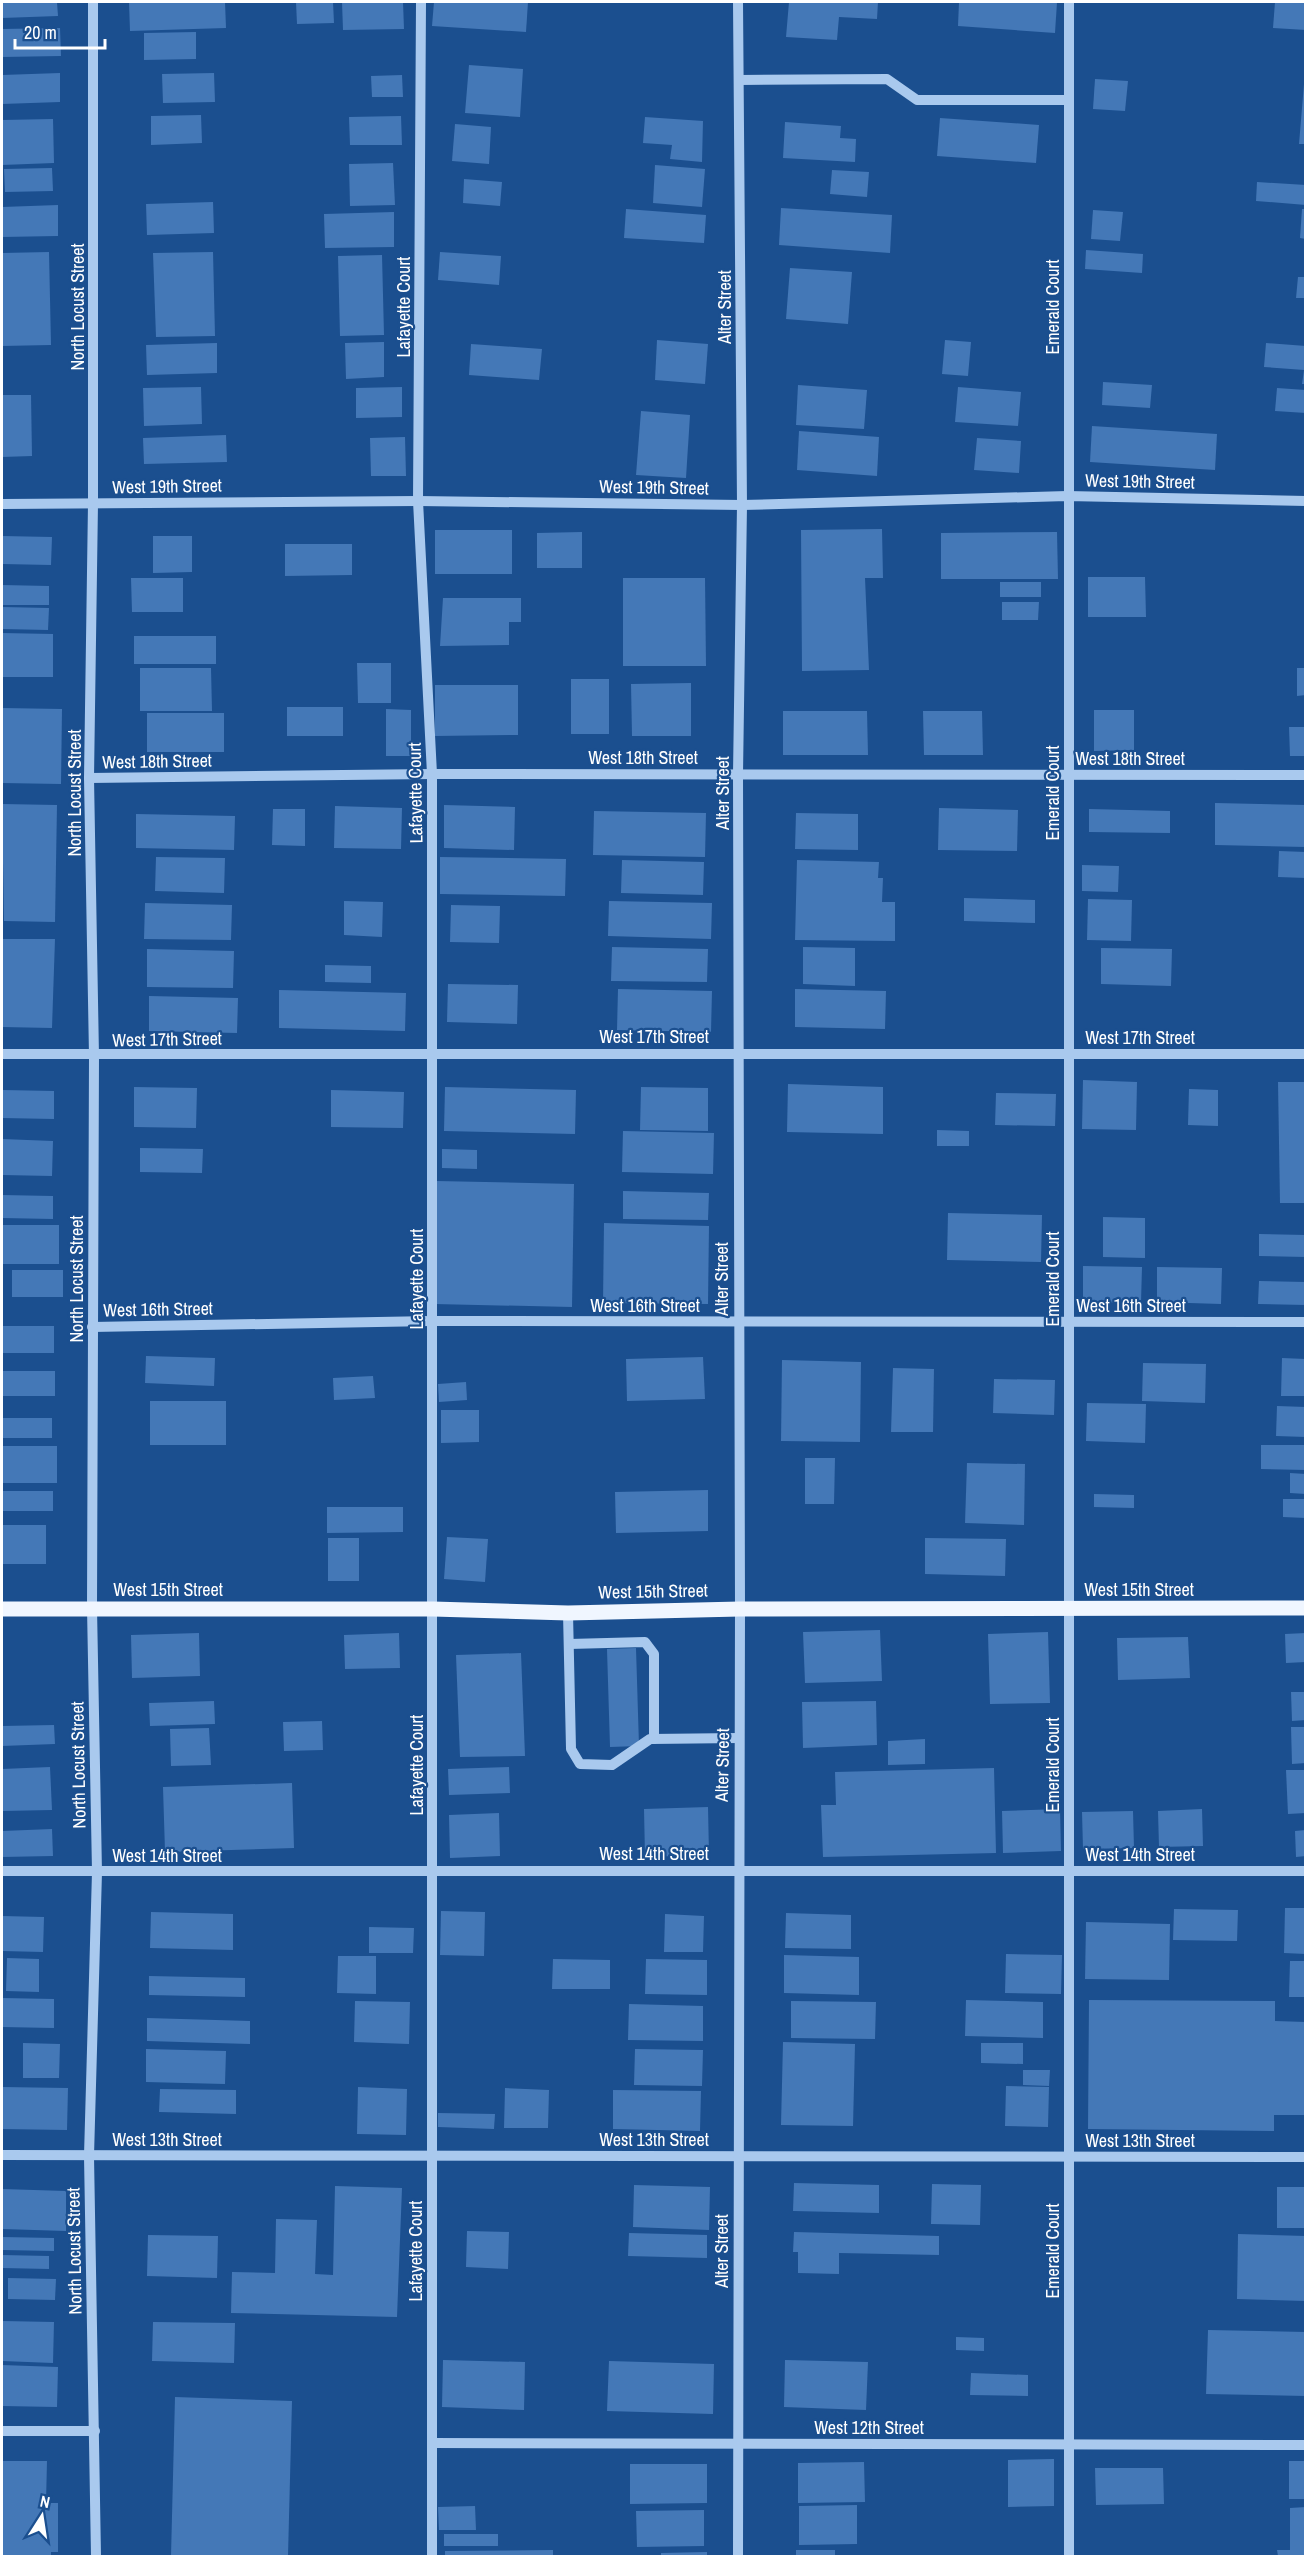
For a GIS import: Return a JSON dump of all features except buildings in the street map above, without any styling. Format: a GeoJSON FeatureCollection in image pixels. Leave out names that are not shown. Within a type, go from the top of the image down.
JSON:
{"type":"FeatureCollection","features":[{"type":"Feature","properties":{"kind":"main road","name":"West 15th Street"},"geometry":{"type":"LineString","coordinates":[[2,1609],[433,1609],[568,1612],[740,1609],[1305,1608]]}},
{"type":"Feature","properties":{"kind":"street","name":"North Locust Street"},"geometry":{"type":"LineString","coordinates":[[93,2],[93,503],[90,778],[94,1056],[92,1608],[97,1872],[89,2156],[96,2556]]}},
{"type":"Feature","properties":{"kind":"street","name":"Lafayette Court"},"geometry":{"type":"LineString","coordinates":[[422,2],[418,501],[432,774],[432,2556]]}},
{"type":"Feature","properties":{"kind":"street","name":"Alter Street"},"geometry":{"type":"LineString","coordinates":[[738,2],[742,505],[738,774],[740,1609],[738,2556]]}},
{"type":"Feature","properties":{"kind":"street","name":"Emerald Court"},"geometry":{"type":"LineString","coordinates":[[1069,2],[1067,496],[1069,2556]]}},
{"type":"Feature","properties":{"kind":"street"},"geometry":{"type":"LineString","coordinates":[[739,80],[887,79],[917,100],[1069,100]]}},
{"type":"Feature","properties":{"kind":"street","name":"West 19th Street"},"geometry":{"type":"LineString","coordinates":[[2,504],[418,501],[742,505],[1067,496],[1305,501]]}},
{"type":"Feature","properties":{"kind":"street","name":"West 18th Street"},"geometry":{"type":"LineString","coordinates":[[90,778],[432,774],[1305,775]]}},
{"type":"Feature","properties":{"kind":"street","name":"West 17th Street"},"geometry":{"type":"LineString","coordinates":[[2,1054],[94,1056],[432,1052],[1305,1054]]}},
{"type":"Feature","properties":{"kind":"street","name":"West 16th Street"},"geometry":{"type":"LineString","coordinates":[[92,1327],[432,1321],[1305,1322]]}},
{"type":"Feature","properties":{"kind":"street"},"geometry":{"type":"LineString","coordinates":[[568,1612],[571,1749],[580,1764],[612,1765],[650,1739],[739,1738]]}},
{"type":"Feature","properties":{"kind":"street"},"geometry":{"type":"LineString","coordinates":[[569,1644],[645,1642],[654,1654],[654,1739]]}},
{"type":"Feature","properties":{"kind":"street","name":"West 14th Street"},"geometry":{"type":"LineString","coordinates":[[2,1871],[432,1869],[1305,1871]]}},
{"type":"Feature","properties":{"kind":"street","name":"West 13th Street"},"geometry":{"type":"LineString","coordinates":[[2,2156],[1305,2157]]}},
{"type":"Feature","properties":{"kind":"street"},"geometry":{"type":"LineString","coordinates":[[2,2431],[95,2431]]}},
{"type":"Feature","properties":{"kind":"street","name":"West 12th Street"},"geometry":{"type":"LineString","coordinates":[[432,2443],[1305,2445]]}}]}
